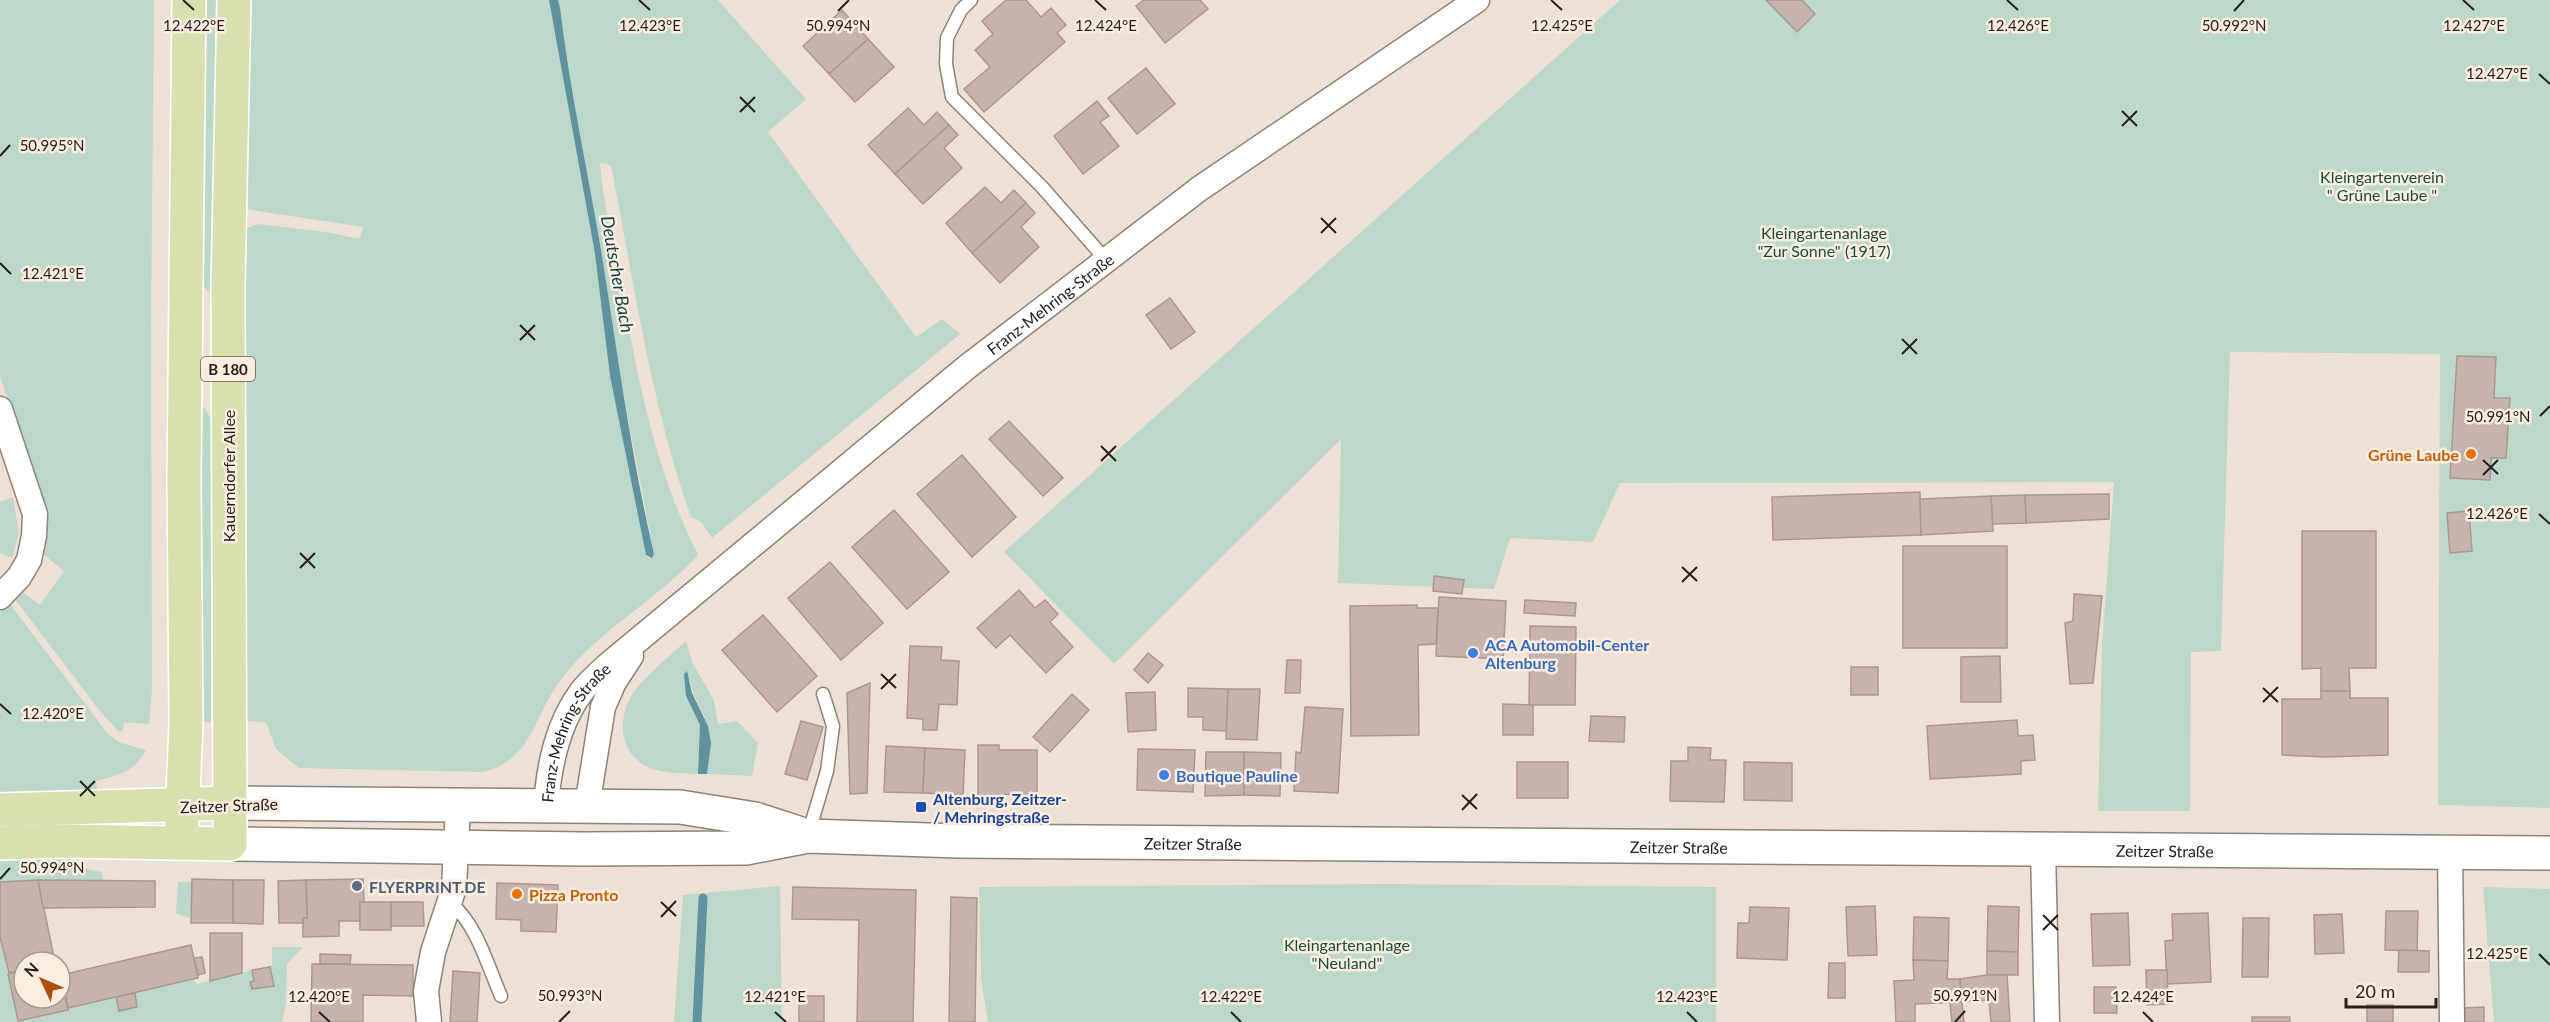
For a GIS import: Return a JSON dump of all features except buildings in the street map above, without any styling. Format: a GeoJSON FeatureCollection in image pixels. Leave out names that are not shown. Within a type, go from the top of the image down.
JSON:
{"type":"FeatureCollection","features":[{"type":"Feature","properties":{"kind":"main road","name":"B 180"},"geometry":{"type":"LineString","coordinates":[[181,843],[186,723],[184,479],[189,0]]}},
{"type":"Feature","properties":{"kind":"main road","name":"Kauerndorfer Allee"},"geometry":{"type":"LineString","coordinates":[[230,844],[228,286],[234,0]]}},
{"type":"Feature","properties":{"kind":"main road","name":"Zeitzer Straße"},"geometry":{"type":"LineString","coordinates":[[0,810],[230,803],[680,807],[755,819],[808,836]]}},
{"type":"Feature","properties":{"kind":"main road","name":"Franz-Mehring-Straße"},"geometry":{"type":"LineString","coordinates":[[545,848],[546,805]]}},
{"type":"Feature","properties":{"kind":"main road","name":"Franz-Mehring-Straße"},"geometry":{"type":"LineString","coordinates":[[583,849],[587,806]]}},
{"type":"Feature","properties":{"kind":"main road","name":"Zeitzer Straße"},"geometry":{"type":"LineString","coordinates":[[0,843],[64,841],[583,849],[746,848],[808,836],[959,841],[2550,853]]}},
{"type":"Feature","properties":{"kind":"street","name":"Franz-Mehring-Straße"},"geometry":{"type":"LineString","coordinates":[[546,805],[553,753],[560,733],[581,692],[608,665],[967,367],[1106,260],[1199,189],[1477,0]]}},
{"type":"Feature","properties":{"kind":"street"},"geometry":{"type":"LineString","coordinates":[[0,409],[34,514],[34,536],[29,560],[19,577],[0,597]]}},
{"type":"Feature","properties":{"kind":"street","name":"Franz-Mehring-Straße"},"geometry":{"type":"LineString","coordinates":[[587,806],[603,707],[614,682],[643,636]]}},
{"type":"Feature","properties":{"kind":"street"},"geometry":{"type":"LineString","coordinates":[[429,1022],[426,991],[434,952],[454,888],[458,805]]}},
{"type":"Feature","properties":{"kind":"street"},"geometry":{"type":"LineString","coordinates":[[2043,850],[2047,1022]]}},
{"type":"Feature","properties":{"kind":"street"},"geometry":{"type":"LineString","coordinates":[[2450,851],[2452,1022]]}},
{"type":"Feature","properties":{"kind":"lane"},"geometry":{"type":"LineString","coordinates":[[971,0],[961,10],[947,38],[946,64],[952,97],[1042,186],[1106,260]]}},
{"type":"Feature","properties":{"kind":"lane"},"geometry":{"type":"LineString","coordinates":[[808,836],[826,771],[832,726],[823,694]]}},
{"type":"Feature","properties":{"kind":"lane"},"geometry":{"type":"LineString","coordinates":[[450,902],[458,909],[476,935],[501,996]]}},
{"type":"Feature","properties":{"kind":"green space"},"geometry":{"type":"Polygon","coordinates":[[[0,0],[154,0],[151,322],[152,688],[149,724],[124,722],[123,731],[119,732],[99,710],[15,599],[22,592],[40,605],[64,571],[42,553],[38,489],[0,376],[0,0]]]}},
{"type":"Feature","properties":{"kind":"green space"},"geometry":{"type":"Polygon","coordinates":[[[204,0],[216,0],[213,285],[211,292],[208,292],[204,286],[202,261],[204,0]]]}},
{"type":"Feature","properties":{"kind":"green space"},"geometry":{"type":"Polygon","coordinates":[[[249,0],[549,0],[595,254],[610,376],[646,555],[649,558],[654,554],[620,376],[606,280],[568,71],[558,0],[718,0],[806,99],[768,132],[916,337],[942,319],[960,334],[712,538],[701,522],[691,517],[677,474],[654,387],[611,165],[600,163],[608,222],[649,420],[670,489],[698,555],[577,661],[553,692],[522,747],[499,767],[482,772],[299,768],[276,749],[266,722],[245,721],[245,229],[257,224],[326,232],[359,239],[364,227],[251,210],[246,207],[249,0]]]}},
{"type":"Feature","properties":{"kind":"green space","name":"Kleingartenanlage \"Zur Sonne\" (1917)"},"geometry":{"type":"Polygon","coordinates":[[[1620,0],[2550,0],[2550,808],[2438,805],[2440,354],[2230,352],[2221,651],[2191,652],[2190,811],[2098,811],[2102,646],[2114,482],[1620,483],[1593,542],[1510,538],[1494,589],[1338,583],[1341,439],[1114,664],[1004,552],[1620,0]]]}},
{"type":"Feature","properties":{"kind":"green space"},"geometry":{"type":"Polygon","coordinates":[[[204,407],[213,422],[211,722],[199,722],[201,412],[204,407]]]}},
{"type":"Feature","properties":{"kind":"green space"},"geometry":{"type":"Polygon","coordinates":[[[13,497],[19,533],[12,558],[0,553],[0,502],[13,497]]]}},
{"type":"Feature","properties":{"kind":"green space"},"geometry":{"type":"Polygon","coordinates":[[[10,604],[108,734],[121,743],[146,750],[136,764],[125,772],[96,781],[97,790],[0,792],[0,612],[10,604]]]}},
{"type":"Feature","properties":{"kind":"green space"},"geometry":{"type":"Polygon","coordinates":[[[686,641],[692,662],[714,700],[718,724],[737,721],[758,743],[752,776],[707,774],[709,733],[690,678],[686,696],[700,725],[698,774],[650,768],[635,758],[628,749],[624,739],[623,718],[631,698],[648,675],[686,641]]]}},
{"type":"Feature","properties":{"kind":"green space"},"geometry":{"type":"Polygon","coordinates":[[[78,857],[78,867],[102,872],[103,880],[0,882],[0,859],[78,857]]]}},
{"type":"Feature","properties":{"kind":"green space"},"geometry":{"type":"Polygon","coordinates":[[[178,882],[192,882],[191,919],[176,913],[178,882]]]}},
{"type":"Feature","properties":{"kind":"green space","name":"Kleingartenanlage \"Neuland\""},"geometry":{"type":"Polygon","coordinates":[[[1388,884],[1716,887],[1716,1022],[988,1022],[981,979],[979,887],[1388,884]]]}},
{"type":"Feature","properties":{"kind":"green space"},"geometry":{"type":"Polygon","coordinates":[[[780,886],[782,1022],[674,1022],[683,895],[780,886]]]}},
{"type":"Feature","properties":{"kind":"green space"},"geometry":{"type":"Polygon","coordinates":[[[2483,887],[2550,889],[2550,1022],[2494,1022],[2483,887]]]}},
{"type":"Feature","properties":{"kind":"green space"},"geometry":{"type":"Polygon","coordinates":[[[0,937],[12,993],[12,1010],[16,1010],[18,1021],[63,1010],[72,1010],[72,1008],[116,997],[119,1011],[137,1007],[135,993],[193,980],[197,984],[272,965],[272,947],[303,947],[287,964],[286,1004],[282,1022],[0,1022],[0,937]]]}},
{"type":"Feature","properties":{"kind":"water"},"geometry":{"type":"Polygon","coordinates":[[[549,0],[558,0],[560,8],[627,418],[654,554],[652,558],[646,555],[610,376],[595,254],[549,0]]]}},
{"type":"Feature","properties":{"kind":"water"},"geometry":{"type":"Polygon","coordinates":[[[687,671],[692,693],[708,726],[711,743],[707,774],[698,774],[700,725],[686,696],[684,674],[687,671]]]}},
{"type":"Feature","properties":{"kind":"waterway","name":"Deutscher Bach"},"geometry":{"type":"LineString","coordinates":[[697,1022],[703,898]]}},
{"type":"Feature","properties":{"kind":"place","name":"Grüne Laube"},"geometry":{"type":"Point","coordinates":[2471,454]}},
{"type":"Feature","properties":{"kind":"place","name":"ACA Automobil-Center Altenburg"},"geometry":{"type":"Point","coordinates":[1473,653]}},
{"type":"Feature","properties":{"kind":"place","name":"Boutique Pauline"},"geometry":{"type":"Point","coordinates":[1164,775]}},
{"type":"Feature","properties":{"kind":"place","name":"Altenburg, Zeitzer- / Mehringstraße"},"geometry":{"type":"Point","coordinates":[921,807]}},
{"type":"Feature","properties":{"kind":"place","name":"FLYERPRINT.DE"},"geometry":{"type":"Point","coordinates":[357,886]}},
{"type":"Feature","properties":{"kind":"place","name":"Pizza Pronto"},"geometry":{"type":"Point","coordinates":[517,894]}},
{"type":"Feature","properties":{"kind":"park label","name":"Kleingartenverein \" Grüne Laube \""},"geometry":{"type":"Point","coordinates":[2382,185]}}]}
